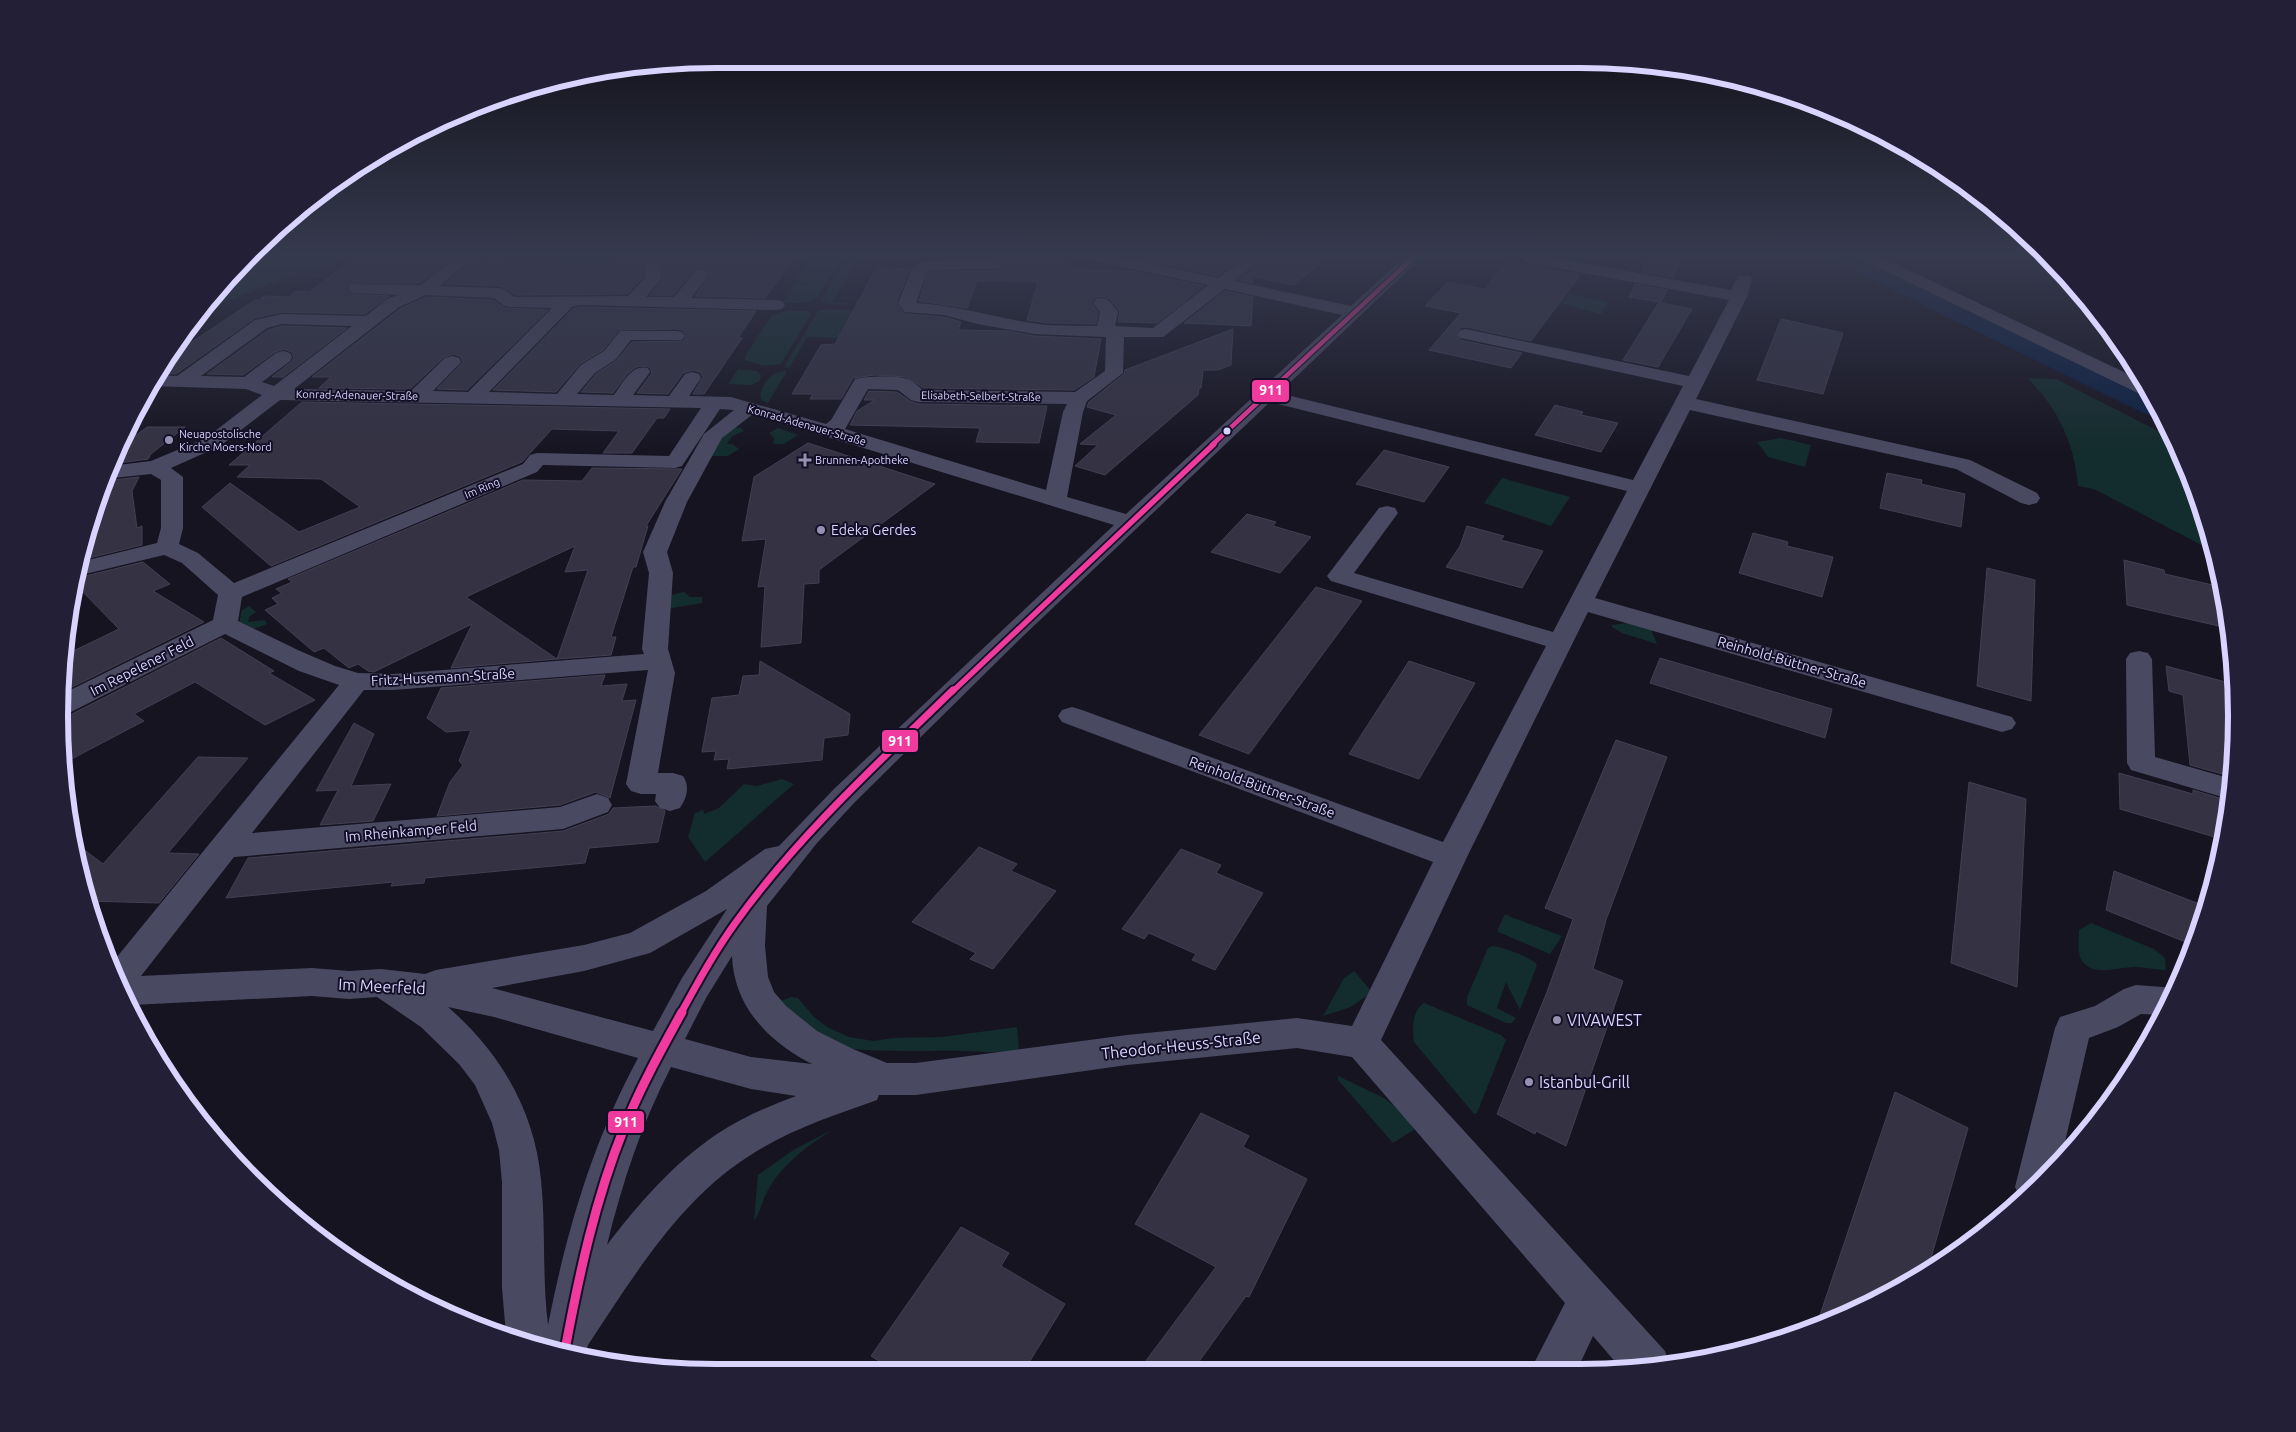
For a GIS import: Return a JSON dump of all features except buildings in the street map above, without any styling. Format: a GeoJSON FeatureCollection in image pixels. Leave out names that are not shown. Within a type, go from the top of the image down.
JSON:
{"type":"FeatureCollection","features":[{"type":"Feature","properties":{"kind":"street"},"geometry":{"type":"LineString","coordinates":[[181,382],[261,324],[270,322]]}},
{"type":"Feature","properties":{"kind":"street"},"geometry":{"type":"LineString","coordinates":[[116,472],[155,467],[213,442],[370,322]]}},
{"type":"Feature","properties":{"kind":"street"},"geometry":{"type":"LineString","coordinates":[[473,398],[548,322]]}},
{"type":"Feature","properties":{"kind":"street"},"geometry":{"type":"LineString","coordinates":[[994,322],[1034,329],[1156,333],[1171,322]]}},
{"type":"Feature","properties":{"kind":"street"},"geometry":{"type":"LineString","coordinates":[[1055,500],[1073,412],[1078,398],[1114,373],[1109,322]]}},
{"type":"Feature","properties":{"kind":"street"},"geometry":{"type":"LineString","coordinates":[[554,1342],[575,1294],[595,1212],[612,1159],[636,1096],[694,988],[735,923],[806,835],[987,657],[1344,322]]}},
{"type":"Feature","properties":{"kind":"street"},"geometry":{"type":"LineString","coordinates":[[1643,1361],[1362,1043],[1451,858],[1725,322]]}},
{"type":"Feature","properties":{"kind":"street"},"geometry":{"type":"LineString","coordinates":[[2002,322],[2138,386]]}},
{"type":"Feature","properties":{"kind":"street"},"geometry":{"type":"LineString","coordinates":[[1466,334],[1963,464],[2029,498]]}},
{"type":"Feature","properties":{"kind":"street"},"geometry":{"type":"LineString","coordinates":[[562,400],[588,369],[610,355],[626,335],[676,336]]}},
{"type":"Feature","properties":{"kind":"street"},"geometry":{"type":"LineString","coordinates":[[248,383],[283,356]]}},
{"type":"Feature","properties":{"kind":"street"},"geometry":{"type":"LineString","coordinates":[[416,397],[452,362]]}},
{"type":"Feature","properties":{"kind":"street"},"geometry":{"type":"LineString","coordinates":[[619,401],[641,372]]}},
{"type":"Feature","properties":{"kind":"street"},"geometry":{"type":"LineString","coordinates":[[675,402],[692,378]]}},
{"type":"Feature","properties":{"kind":"street","name":"Konrad-Adenauer-Straße"},"geometry":{"type":"LineString","coordinates":[[161,381],[248,383],[278,394],[731,403],[829,431],[1008,494],[1055,500],[1130,523]]}},
{"type":"Feature","properties":{"kind":"street","name":"Elisabeth-Selbert-Straße"},"geometry":{"type":"LineString","coordinates":[[829,431],[840,424],[862,384],[903,384],[918,396],[1078,398]]}},
{"type":"Feature","properties":{"kind":"street"},"geometry":{"type":"LineString","coordinates":[[1266,396],[1640,488]]}},
{"type":"Feature","properties":{"kind":"street","name":"Im Ring"},"geometry":{"type":"LineString","coordinates":[[232,593],[530,468],[537,459],[675,462],[714,403]]}},
{"type":"Feature","properties":{"kind":"street"},"geometry":{"type":"LineString","coordinates":[[670,801],[672,784],[641,784],[662,673],[655,649],[662,573],[655,552],[676,502],[714,434],[749,408]]}},
{"type":"Feature","properties":{"kind":"street"},"geometry":{"type":"LineString","coordinates":[[155,467],[172,477],[172,528],[167,547]]}},
{"type":"Feature","properties":{"kind":"street"},"geometry":{"type":"LineString","coordinates":[[1387,513],[1339,576],[1561,642]]}},
{"type":"Feature","properties":{"kind":"street"},"geometry":{"type":"LineString","coordinates":[[85,567],[167,547],[190,558],[232,593],[226,624]]}},
{"type":"Feature","properties":{"kind":"street","name":"Reinhold-Büttner-Straße"},"geometry":{"type":"LineString","coordinates":[[1581,602],[2002,723]]}},
{"type":"Feature","properties":{"kind":"street","name":"Fritz-Husemann-Straße"},"geometry":{"type":"LineString","coordinates":[[226,624],[270,647],[357,681],[402,682],[659,661]]}},
{"type":"Feature","properties":{"kind":"street","name":"Im Repelener Feld"},"geometry":{"type":"LineString","coordinates":[[68,703],[226,624]]}},
{"type":"Feature","properties":{"kind":"street"},"geometry":{"type":"LineString","coordinates":[[2139,659],[2141,763],[2224,787]]}},
{"type":"Feature","properties":{"kind":"street"},"geometry":{"type":"LineString","coordinates":[[122,975],[357,681]]}},
{"type":"Feature","properties":{"kind":"street","name":"Reinhold-Büttner-Straße"},"geometry":{"type":"LineString","coordinates":[[1072,716],[1451,858]]}},
{"type":"Feature","properties":{"kind":"street","name":"Im Rheinkamper Feld"},"geometry":{"type":"LineString","coordinates":[[223,847],[563,818],[597,805]]}},
{"type":"Feature","properties":{"kind":"street"},"geometry":{"type":"LineString","coordinates":[[422,987],[584,958],[638,944],[718,900],[806,835]]}},
{"type":"Feature","properties":{"kind":"street"},"geometry":{"type":"LineString","coordinates":[[751,903],[751,972],[754,986],[768,1010],[795,1034],[829,1056],[889,1080]]}},
{"type":"Feature","properties":{"kind":"street","name":"Im Meerfeld"},"geometry":{"type":"LineString","coordinates":[[129,991],[312,982],[349,985],[381,983],[422,987],[494,1002],[661,1048]]}},
{"type":"Feature","properties":{"kind":"street"},"geometry":{"type":"LineString","coordinates":[[381,983],[405,996],[446,1025],[468,1048],[497,1088],[508,1115],[518,1152],[522,1194],[523,1281],[554,1342]]}},
{"type":"Feature","properties":{"kind":"street"},"geometry":{"type":"LineString","coordinates":[[2038,1176],[2073,1028],[2106,1017],[2136,999],[2163,1001]]}},
{"type":"Feature","properties":{"kind":"street","name":"Theodor-Heuss-Straße"},"geometry":{"type":"LineString","coordinates":[[661,1048],[751,1073],[778,1077],[825,1080],[889,1080],[925,1078],[1127,1050],[1297,1033],[1362,1043]]}},
{"type":"Feature","properties":{"kind":"street"},"geometry":{"type":"LineString","coordinates":[[554,1342],[638,1240],[688,1183],[715,1158],[731,1146],[771,1124],[824,1101],[889,1080]]}},
{"type":"Feature","properties":{"kind":"street"},"geometry":{"type":"LineString","coordinates":[[1556,1364],[1589,1300]]}},
{"type":"Feature","properties":{"kind":"green space"},"geometry":{"type":"Polygon","coordinates":[[[767,322],[806,322],[781,364],[764,366],[745,360],[745,356],[767,322]]]}},
{"type":"Feature","properties":{"kind":"green space"},"geometry":{"type":"Polygon","coordinates":[[[811,322],[847,322],[838,338],[807,337],[789,368],[784,367],[811,322]]]}},
{"type":"Feature","properties":{"kind":"green space"},"geometry":{"type":"Polygon","coordinates":[[[738,369],[757,371],[761,375],[760,381],[751,385],[728,384],[738,369]]]}},
{"type":"Feature","properties":{"kind":"green space"},"geometry":{"type":"Polygon","coordinates":[[[781,371],[787,371],[768,403],[761,400],[760,394],[769,378],[781,371]]]}},
{"type":"Feature","properties":{"kind":"green space"},"geometry":{"type":"Polygon","coordinates":[[[2027,378],[2056,379],[2164,434],[2194,508],[2206,547],[2094,489],[2078,486],[2069,441],[2056,414],[2038,389],[2027,378]]]}},
{"type":"Feature","properties":{"kind":"green space"},"geometry":{"type":"Polygon","coordinates":[[[735,427],[741,428],[744,431],[732,436],[727,444],[732,444],[739,449],[728,456],[708,456],[718,439],[735,427]]]}},
{"type":"Feature","properties":{"kind":"green space"},"geometry":{"type":"Polygon","coordinates":[[[778,428],[798,435],[784,444],[773,444],[774,438],[769,433],[778,428]]]}},
{"type":"Feature","properties":{"kind":"green space"},"geometry":{"type":"Polygon","coordinates":[[[1781,438],[1811,445],[1805,467],[1768,457],[1757,442],[1781,438]]]}},
{"type":"Feature","properties":{"kind":"green space"},"geometry":{"type":"Polygon","coordinates":[[[1502,478],[1570,497],[1551,526],[1484,503],[1502,478]]]}},
{"type":"Feature","properties":{"kind":"green space"},"geometry":{"type":"Polygon","coordinates":[[[684,592],[690,597],[702,597],[702,603],[667,609],[670,595],[684,592]]]}},
{"type":"Feature","properties":{"kind":"green space"},"geometry":{"type":"Polygon","coordinates":[[[249,606],[256,612],[249,617],[248,622],[265,620],[267,624],[253,629],[239,624],[242,610],[249,606]]]}},
{"type":"Feature","properties":{"kind":"green space"},"geometry":{"type":"Polygon","coordinates":[[[1627,623],[1650,627],[1657,644],[1622,633],[1612,627],[1612,625],[1627,623]]]}},
{"type":"Feature","properties":{"kind":"green space"},"geometry":{"type":"Polygon","coordinates":[[[782,779],[794,784],[705,862],[688,837],[695,813],[703,810],[704,814],[719,808],[744,784],[757,786],[782,779]]]}},
{"type":"Feature","properties":{"kind":"green space"},"geometry":{"type":"Polygon","coordinates":[[[1505,914],[1562,936],[1550,954],[1498,932],[1505,914]]]}},
{"type":"Feature","properties":{"kind":"green space"},"geometry":{"type":"Polygon","coordinates":[[[2091,923],[2154,949],[2165,958],[2166,970],[2135,967],[2099,970],[2087,966],[2079,954],[2079,930],[2091,923]]]}},
{"type":"Feature","properties":{"kind":"green space"},"geometry":{"type":"Polygon","coordinates":[[[1492,946],[1516,953],[1530,959],[1537,965],[1520,1010],[1506,982],[1497,1008],[1516,1018],[1512,1023],[1506,1023],[1467,1005],[1467,997],[1488,948],[1492,946]]]}},
{"type":"Feature","properties":{"kind":"green space"},"geometry":{"type":"Polygon","coordinates":[[[1354,971],[1372,992],[1351,1007],[1323,1016],[1344,978],[1354,971]]]}},
{"type":"Feature","properties":{"kind":"green space"},"geometry":{"type":"Polygon","coordinates":[[[792,997],[798,998],[814,1017],[827,1027],[849,1037],[874,1041],[893,1038],[942,1037],[1017,1027],[1019,1050],[998,1052],[891,1051],[852,1049],[836,1046],[825,1042],[814,1034],[780,1001],[792,997]]]}},
{"type":"Feature","properties":{"kind":"green space"},"geometry":{"type":"Polygon","coordinates":[[[1424,1003],[1501,1035],[1506,1040],[1477,1113],[1474,1114],[1414,1042],[1413,1026],[1415,1015],[1424,1003]]]}},
{"type":"Feature","properties":{"kind":"green space"},"geometry":{"type":"Polygon","coordinates":[[[1338,1076],[1384,1098],[1420,1126],[1393,1143],[1338,1080],[1338,1076]]]}},
{"type":"Feature","properties":{"kind":"green space"},"geometry":{"type":"Polygon","coordinates":[[[832,1130],[804,1150],[780,1173],[767,1192],[754,1221],[758,1175],[793,1150],[832,1130]]]}},
{"type":"Feature","properties":{"kind":"waterway"},"geometry":{"type":"LineString","coordinates":[[1985,322],[2146,400]]}},
{"type":"Feature","properties":{"kind":"transit line","name":"911"},"geometry":{"type":"LineString","coordinates":[[566,1346],[577,1285],[593,1221],[612,1158],[624,1127],[645,1079],[687,1001],[735,923],[788,856],[846,794],[1080,569],[1344,322]]}},
{"type":"Feature","properties":{"kind":"place","name":"Neuapostolische Kirche Moers-Nord"},"geometry":{"type":"Point","coordinates":[169,440]}},
{"type":"Feature","properties":{"kind":"place","name":"Brunnen-Apotheke"},"geometry":{"type":"Point","coordinates":[805,460]}},
{"type":"Feature","properties":{"kind":"place","name":"Edeka Gerdes"},"geometry":{"type":"Point","coordinates":[821,530]}},
{"type":"Feature","properties":{"kind":"place","name":"VIVAWEST"},"geometry":{"type":"Point","coordinates":[1557,1020]}},
{"type":"Feature","properties":{"kind":"place","name":"Istanbul-Grill"},"geometry":{"type":"Point","coordinates":[1529,1082]}}]}
